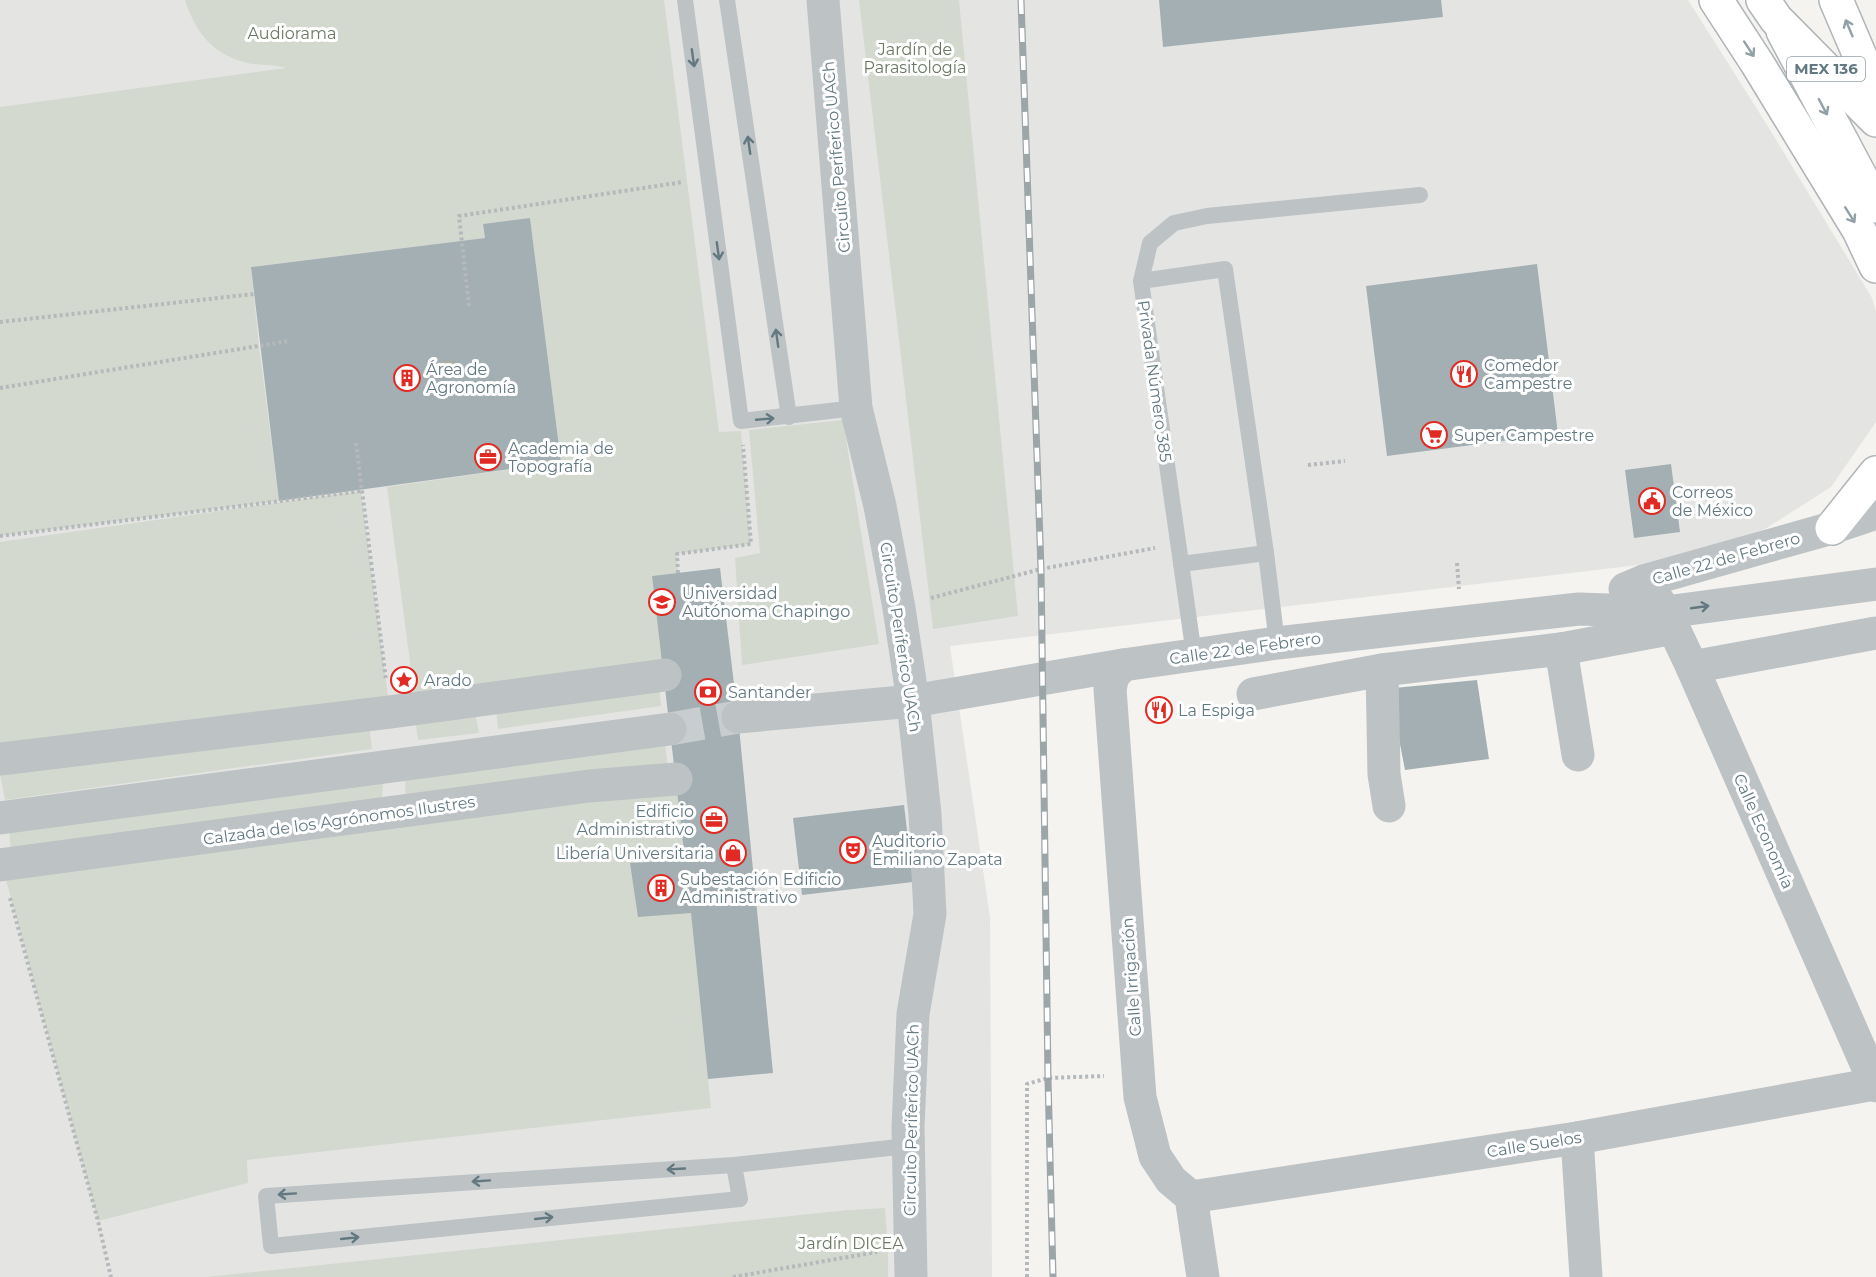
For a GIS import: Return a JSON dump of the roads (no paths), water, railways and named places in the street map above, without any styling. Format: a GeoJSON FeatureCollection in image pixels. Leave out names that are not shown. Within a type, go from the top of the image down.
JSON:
{"type":"FeatureCollection","features":[{"type":"Feature","properties":{"kind":"main road"},"geometry":{"type":"LineString","coordinates":[[1716,0],[1859,230],[1876,266]]}},
{"type":"Feature","properties":{"kind":"main road","name":"MEX 136"},"geometry":{"type":"LineString","coordinates":[[1836,0],[1876,96]]}},
{"type":"Feature","properties":{"kind":"main road"},"geometry":{"type":"LineString","coordinates":[[1769,9],[1876,207]]}},
{"type":"Feature","properties":{"kind":"main road","name":"MEX 136"},"geometry":{"type":"LineString","coordinates":[[1769,9],[1876,120]]}},
{"type":"Feature","properties":{"kind":"main road"},"geometry":{"type":"LineString","coordinates":[[1832,528],[1876,473]]}},
{"type":"Feature","properties":{"kind":"street","name":"Circuito Periferico UACh"},"geometry":{"type":"LineString","coordinates":[[823,0],[856,408],[880,506],[898,608],[913,701],[925,814],[930,914],[913,1014],[908,1146],[910,1262]]}},
{"type":"Feature","properties":{"kind":"street","name":"Calle 22 de Febrero"},"geometry":{"type":"LineString","coordinates":[[1579,609],[1644,581],[1832,528],[1876,513]]}},
{"type":"Feature","properties":{"kind":"street","name":"Calle Economía"},"geometry":{"type":"LineString","coordinates":[[1644,581],[1670,620],[1692,667],[1875,1085]]}},
{"type":"Feature","properties":{"kind":"street","name":"Calle 22 de Febrero"},"geometry":{"type":"LineString","coordinates":[[913,701],[1123,665],[1277,643],[1579,609],[1670,620],[1876,584]]}},
{"type":"Feature","properties":{"kind":"street"},"geometry":{"type":"LineString","coordinates":[[1253,694],[1382,670],[1561,649],[1670,620]]}},
{"type":"Feature","properties":{"kind":"street"},"geometry":{"type":"LineString","coordinates":[[1692,667],[1876,633]]}},
{"type":"Feature","properties":{"kind":"street"},"geometry":{"type":"LineString","coordinates":[[1561,649],[1578,755]]}},
{"type":"Feature","properties":{"kind":"street","name":"Calle Irrigación"},"geometry":{"type":"LineString","coordinates":[[1123,665],[1113,676],[1110,689],[1140,1097],[1155,1156],[1171,1180],[1191,1197]]}},
{"type":"Feature","properties":{"kind":"street"},"geometry":{"type":"LineString","coordinates":[[1382,670],[1384,774],[1389,806]]}},
{"type":"Feature","properties":{"kind":"street"},"geometry":{"type":"LineString","coordinates":[[0,759],[390,712],[665,675]]}},
{"type":"Feature","properties":{"kind":"street"},"geometry":{"type":"LineString","coordinates":[[738,717],[913,701]]}},
{"type":"Feature","properties":{"kind":"street"},"geometry":{"type":"LineString","coordinates":[[0,818],[670,729]]}},
{"type":"Feature","properties":{"kind":"street","name":"Calzada de los Agrónomos Ilustres"},"geometry":{"type":"LineString","coordinates":[[1,861],[589,786],[676,779]]}},
{"type":"Feature","properties":{"kind":"street","name":"Calle Suelos"},"geometry":{"type":"LineString","coordinates":[[1191,1197],[1577,1138],[1875,1085]]}},
{"type":"Feature","properties":{"kind":"street"},"geometry":{"type":"LineString","coordinates":[[1577,1138],[1586,1277]]}},
{"type":"Feature","properties":{"kind":"street"},"geometry":{"type":"LineString","coordinates":[[1191,1197],[1203,1277]]}},
{"type":"Feature","properties":{"kind":"lane"},"geometry":{"type":"LineString","coordinates":[[685,0],[741,421],[856,408]]}},
{"type":"Feature","properties":{"kind":"lane"},"geometry":{"type":"LineString","coordinates":[[728,0],[789,417]]}},
{"type":"Feature","properties":{"kind":"lane"},"geometry":{"type":"LineString","coordinates":[[1141,281],[1150,243],[1174,223],[1207,216],[1420,195]]}},
{"type":"Feature","properties":{"kind":"lane","name":"Privada Número 385"},"geometry":{"type":"LineString","coordinates":[[1194,655],[1141,281],[1224,269],[1277,643]]}},
{"type":"Feature","properties":{"kind":"lane"},"geometry":{"type":"LineString","coordinates":[[1181,564],[1266,553]]}},
{"type":"Feature","properties":{"kind":"lane"},"geometry":{"type":"LineString","coordinates":[[734,1166],[740,1199],[271,1246],[266,1196],[734,1166],[908,1146]]}},
{"type":"Feature","properties":{"kind":"tunnel"},"geometry":{"type":"LineString","coordinates":[[670,729],[738,717]]}},
{"type":"Feature","properties":{"kind":"railway"},"geometry":{"type":"LineString","coordinates":[[1021,0],[1041,569],[1053,1277]]}},
{"type":"Feature","properties":{"kind":"place","name":"Comedor Campestre"},"geometry":{"type":"Point","coordinates":[1464,374]}},
{"type":"Feature","properties":{"kind":"place","name":"Área de Agronomía"},"geometry":{"type":"Point","coordinates":[407,378]}},
{"type":"Feature","properties":{"kind":"place","name":"Super Campestre"},"geometry":{"type":"Point","coordinates":[1434,435]}},
{"type":"Feature","properties":{"kind":"place","name":"Academia de Topografía"},"geometry":{"type":"Point","coordinates":[488,457]}},
{"type":"Feature","properties":{"kind":"place","name":"Correos de México"},"geometry":{"type":"Point","coordinates":[1652,501]}},
{"type":"Feature","properties":{"kind":"place","name":"Universidad Autónoma Chapingo"},"geometry":{"type":"Point","coordinates":[662,602]}},
{"type":"Feature","properties":{"kind":"place","name":"Arado"},"geometry":{"type":"Point","coordinates":[404,680]}},
{"type":"Feature","properties":{"kind":"place","name":"Santander"},"geometry":{"type":"Point","coordinates":[708,692]}},
{"type":"Feature","properties":{"kind":"place","name":"La Espiga"},"geometry":{"type":"Point","coordinates":[1159,710]}},
{"type":"Feature","properties":{"kind":"place","name":"Edificio Administrativo"},"geometry":{"type":"Point","coordinates":[714,820]}},
{"type":"Feature","properties":{"kind":"place","name":"Auditorio Emiliano Zapata"},"geometry":{"type":"Point","coordinates":[853,850]}},
{"type":"Feature","properties":{"kind":"place","name":"Libería Universitaria"},"geometry":{"type":"Point","coordinates":[733,853]}},
{"type":"Feature","properties":{"kind":"place","name":"Subestación Edificio Administrativo"},"geometry":{"type":"Point","coordinates":[661,888]}},
{"type":"Feature","properties":{"kind":"park label","name":"Audiorama"},"geometry":{"type":"Point","coordinates":[292,33]}},
{"type":"Feature","properties":{"kind":"park label","name":"Jardín de Parasitología"},"geometry":{"type":"Point","coordinates":[915,58]}},
{"type":"Feature","properties":{"kind":"park label","name":"Jardín DICEA"},"geometry":{"type":"Point","coordinates":[851,1243]}}]}
